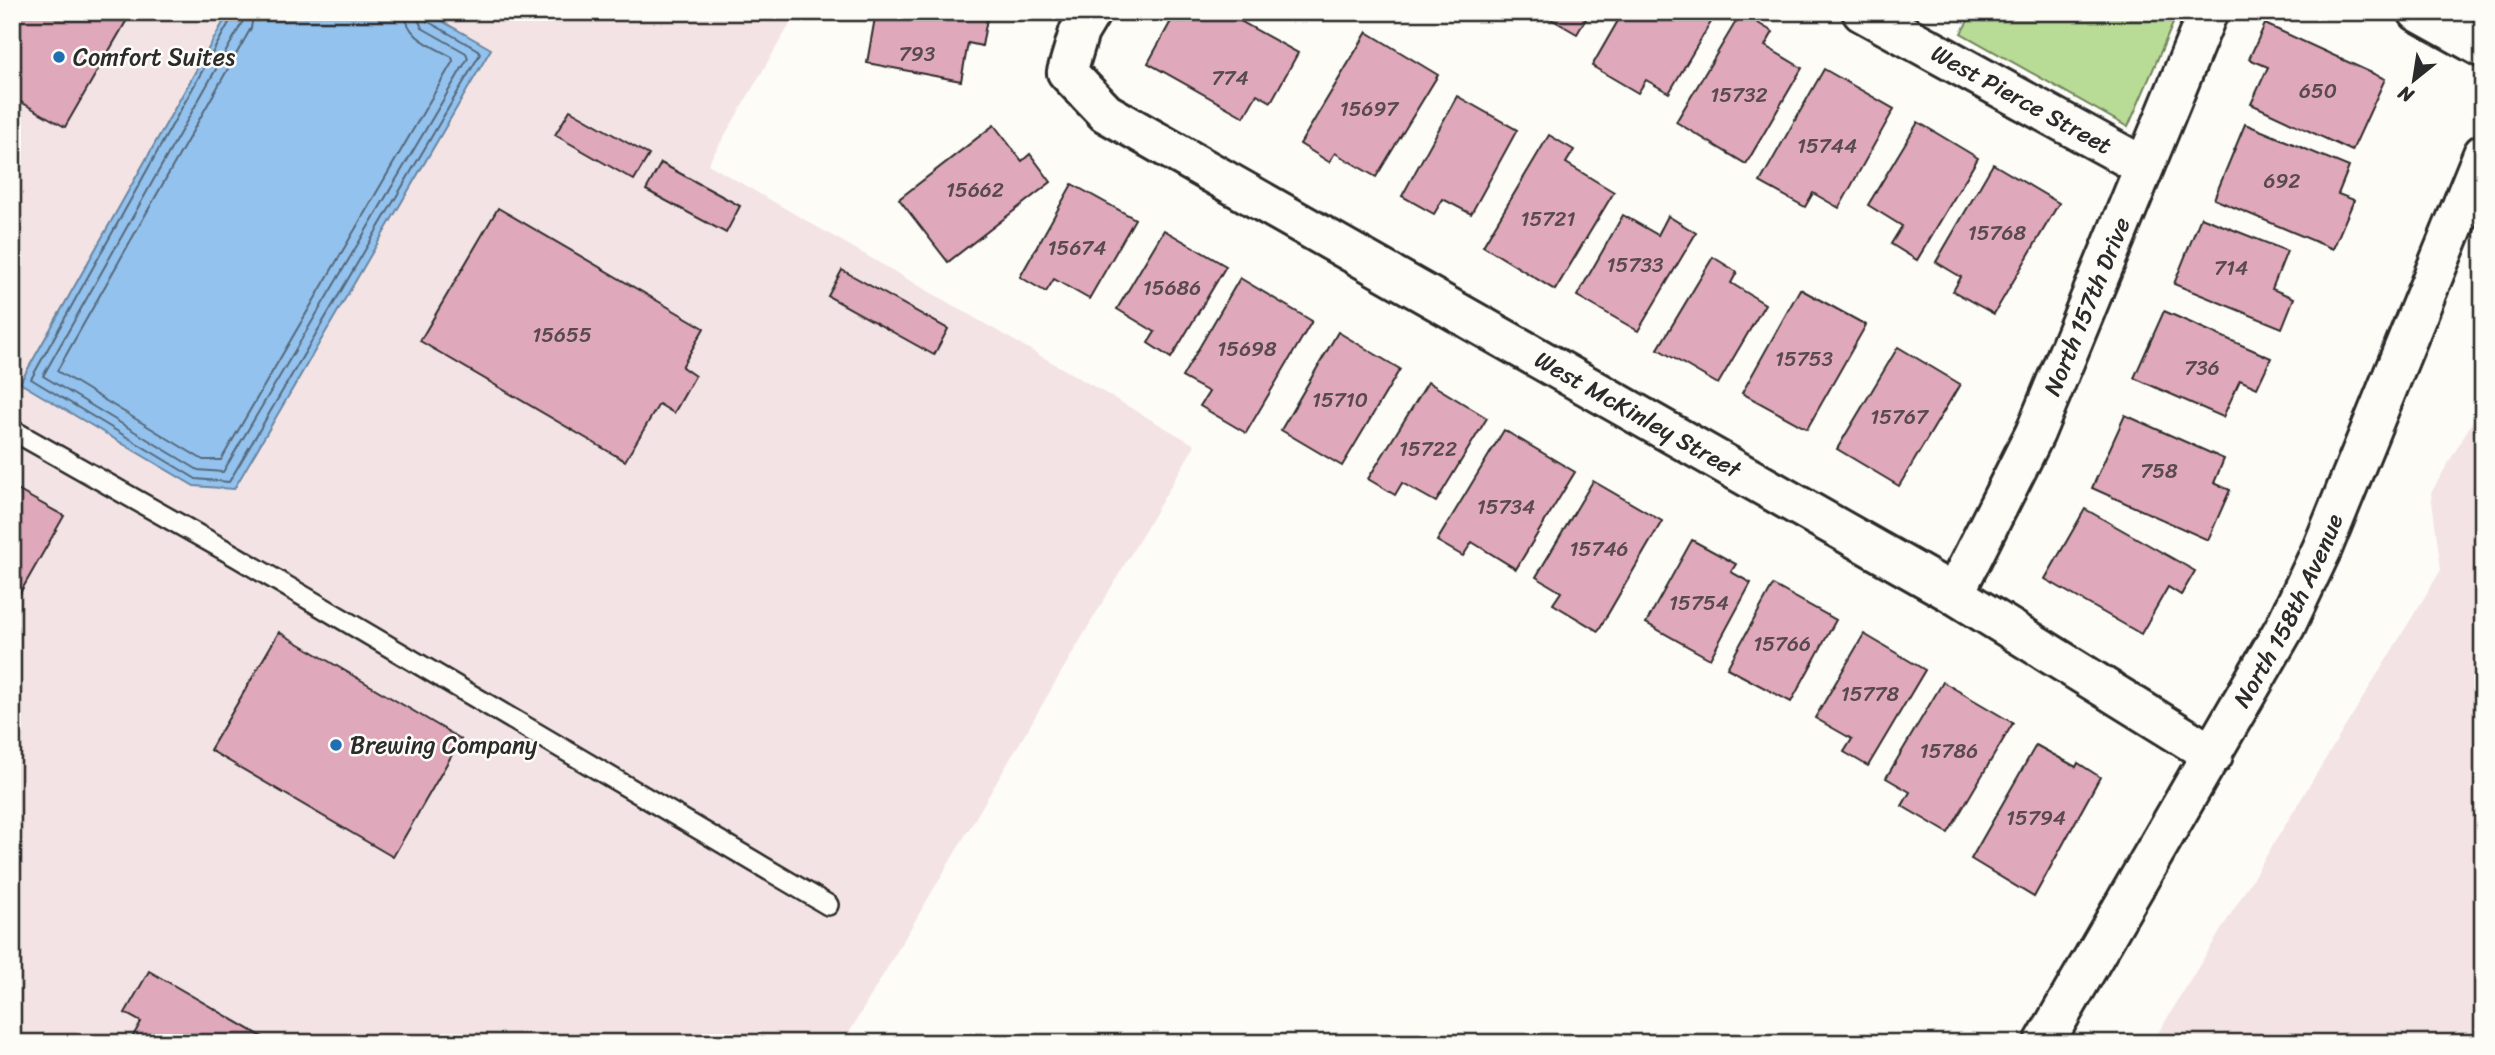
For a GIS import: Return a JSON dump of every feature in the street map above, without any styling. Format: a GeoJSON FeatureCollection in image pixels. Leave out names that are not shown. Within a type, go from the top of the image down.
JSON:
{"type":"FeatureCollection","features":[{"type":"Feature","properties":{"kind":"street","name":"West McKinley Street"},"geometry":{"type":"LineString","coordinates":[[1090,12],[1079,32],[1067,72],[1106,113],[1954,594],[2213,755]]}},
{"type":"Feature","properties":{"kind":"street","name":"West Pierce Street"},"geometry":{"type":"LineString","coordinates":[[1862,12],[2143,166]]}},
{"type":"Feature","properties":{"kind":"street","name":"North 157th Drive"},"geometry":{"type":"LineString","coordinates":[[1954,594],[2035,433],[2208,12]]}},
{"type":"Feature","properties":{"kind":"street"},"geometry":{"type":"LineString","coordinates":[[2418,12],[2483,48]]}},
{"type":"Feature","properties":{"kind":"street","name":"North 158th Avenue"},"geometry":{"type":"LineString","coordinates":[[2044,1043],[2285,627],[2322,549],[2483,154]]}},
{"type":"Feature","properties":{"kind":"lane"},"geometry":{"type":"LineString","coordinates":[[12,430],[237,557],[828,905]]}},
{"type":"Feature","properties":{"kind":"shaded area"},"geometry":{"type":"Polygon","coordinates":[[[12,12],[797,12],[708,164],[1195,445],[843,1043],[12,1043],[12,12]]]}},
{"type":"Feature","properties":{"kind":"shaded area"},"geometry":{"type":"Polygon","coordinates":[[[2483,403],[2483,1043],[2152,1043],[2441,570],[2431,493],[2483,403]]]}},
{"type":"Feature","properties":{"kind":"green space"},"geometry":{"type":"Polygon","coordinates":[[[1973,12],[2178,12],[2128,127],[1961,33],[1973,12]]]}},
{"type":"Feature","properties":{"kind":"water"},"geometry":{"type":"Polygon","coordinates":[[[229,12],[426,12],[491,49],[234,489],[194,486],[20,383],[229,12]]]}},
{"type":"Feature","properties":{"kind":"building","name":"Comfort Suites"},"geometry":{"type":"Polygon","coordinates":[[[12,12],[118,12],[128,18],[65,127],[12,97],[12,12]]]}},
{"type":"Feature","properties":{"kind":"building"},"geometry":{"type":"Polygon","coordinates":[[[876,12],[988,13],[982,46],[968,43],[961,81],[867,63],[876,12]]]}},
{"type":"Feature","properties":{"kind":"building"},"geometry":{"type":"Polygon","coordinates":[[[1176,12],[1224,12],[1298,53],[1271,102],[1257,94],[1244,117],[1148,63],[1176,12]]]}},
{"type":"Feature","properties":{"kind":"building"},"geometry":{"type":"Polygon","coordinates":[[[1555,12],[1590,12],[1577,34],[1551,19],[1555,12]]]}},
{"type":"Feature","properties":{"kind":"building"},"geometry":{"type":"Polygon","coordinates":[[[1623,12],[1717,12],[1669,93],[1646,80],[1638,93],[1592,66],[1623,12]]]}},
{"type":"Feature","properties":{"kind":"building"},"geometry":{"type":"Polygon","coordinates":[[[1741,13],[1773,32],[1765,46],[1802,68],[1746,164],[1676,122],[1741,13]]]}},
{"type":"Feature","properties":{"kind":"building"},"geometry":{"type":"Polygon","coordinates":[[[2265,24],[2385,79],[2352,151],[2251,104],[2268,67],[2249,59],[2265,24]]]}},
{"type":"Feature","properties":{"kind":"building"},"geometry":{"type":"Polygon","coordinates":[[[1367,32],[1438,75],[1376,177],[1335,153],[1329,162],[1300,144],[1367,32]]]}},
{"type":"Feature","properties":{"kind":"building"},"geometry":{"type":"Polygon","coordinates":[[[1824,69],[1894,109],[1839,208],[1813,193],[1805,207],[1760,182],[1824,69]]]}},
{"type":"Feature","properties":{"kind":"building"},"geometry":{"type":"Polygon","coordinates":[[[1457,96],[1517,130],[1471,214],[1443,199],[1434,214],[1402,196],[1457,96]]]}},
{"type":"Feature","properties":{"kind":"building"},"geometry":{"type":"Polygon","coordinates":[[[570,110],[649,155],[634,180],[555,135],[570,110]]]}},
{"type":"Feature","properties":{"kind":"building"},"geometry":{"type":"Polygon","coordinates":[[[1918,122],[1978,158],[1917,260],[1891,244],[1902,226],[1868,205],[1918,122]]]}},
{"type":"Feature","properties":{"kind":"building"},"geometry":{"type":"Polygon","coordinates":[[[2245,124],[2349,167],[2338,194],[2354,200],[2333,249],[2214,199],[2245,124]]]}},
{"type":"Feature","properties":{"kind":"building"},"geometry":{"type":"Polygon","coordinates":[[[994,125],[1022,161],[1030,154],[1051,182],[948,262],[899,199],[994,125]]]}},
{"type":"Feature","properties":{"kind":"building"},"geometry":{"type":"Polygon","coordinates":[[[1549,135],[1574,150],[1566,163],[1614,192],[1555,290],[1483,246],[1549,135]]]}},
{"type":"Feature","properties":{"kind":"building"},"geometry":{"type":"Polygon","coordinates":[[[661,163],[740,206],[726,233],[646,190],[661,163]]]}},
{"type":"Feature","properties":{"kind":"building"},"geometry":{"type":"Polygon","coordinates":[[[1993,164],[2059,203],[1994,314],[1953,291],[1961,277],[1936,262],[1993,164]]]}},
{"type":"Feature","properties":{"kind":"building"},"geometry":{"type":"Polygon","coordinates":[[[1072,184],[1135,219],[1089,299],[1054,279],[1046,292],[1020,277],[1072,184]]]}},
{"type":"Feature","properties":{"kind":"building"},"geometry":{"type":"Polygon","coordinates":[[[498,208],[704,328],[682,367],[695,376],[674,413],[659,404],[625,461],[420,341],[498,208]]]}},
{"type":"Feature","properties":{"kind":"building"},"geometry":{"type":"Polygon","coordinates":[[[1623,215],[1658,235],[1668,216],[1696,233],[1638,331],[1577,296],[1623,215]]]}},
{"type":"Feature","properties":{"kind":"building"},"geometry":{"type":"Polygon","coordinates":[[[2201,217],[2287,251],[2272,289],[2294,298],[2282,328],[2174,284],[2201,217]]]}},
{"type":"Feature","properties":{"kind":"building"},"geometry":{"type":"Polygon","coordinates":[[[1164,230],[1226,266],[1171,358],[1148,343],[1155,332],[1117,309],[1164,230]]]}},
{"type":"Feature","properties":{"kind":"building"},"geometry":{"type":"Polygon","coordinates":[[[1713,257],[1737,272],[1731,283],[1765,304],[1718,384],[1658,349],[1713,257]]]}},
{"type":"Feature","properties":{"kind":"building"},"geometry":{"type":"Polygon","coordinates":[[[842,270],[948,329],[934,355],[828,296],[842,270]]]}},
{"type":"Feature","properties":{"kind":"building"},"geometry":{"type":"Polygon","coordinates":[[[1240,278],[1312,321],[1246,433],[1200,406],[1209,392],[1182,377],[1240,278]]]}},
{"type":"Feature","properties":{"kind":"building"},"geometry":{"type":"Polygon","coordinates":[[[1800,289],[1866,325],[1807,429],[1742,393],[1800,289]]]}},
{"type":"Feature","properties":{"kind":"building"},"geometry":{"type":"Polygon","coordinates":[[[2164,311],[2271,358],[2257,388],[2240,380],[2223,417],[2134,378],[2164,311]]]}},
{"type":"Feature","properties":{"kind":"building"},"geometry":{"type":"Polygon","coordinates":[[[1338,332],[1400,369],[1342,466],[1281,430],[1338,332]]]}},
{"type":"Feature","properties":{"kind":"building"},"geometry":{"type":"Polygon","coordinates":[[[1898,347],[1960,384],[1899,486],[1837,449],[1898,347]]]}},
{"type":"Feature","properties":{"kind":"building"},"geometry":{"type":"Polygon","coordinates":[[[1428,382],[1487,418],[1436,502],[1402,483],[1395,495],[1368,479],[1428,382]]]}},
{"type":"Feature","properties":{"kind":"building"},"geometry":{"type":"Polygon","coordinates":[[[2125,415],[2224,459],[2214,483],[2230,490],[2208,540],[2092,488],[2125,415]]]}},
{"type":"Feature","properties":{"kind":"building"},"geometry":{"type":"Polygon","coordinates":[[[1504,430],[1575,472],[1516,569],[1472,542],[1463,556],[1437,541],[1504,430]]]}},
{"type":"Feature","properties":{"kind":"building"},"geometry":{"type":"Polygon","coordinates":[[[1593,481],[1662,521],[1598,631],[1553,604],[1561,592],[1536,577],[1593,481]]]}},
{"type":"Feature","properties":{"kind":"building"},"geometry":{"type":"Polygon","coordinates":[[[12,487],[64,516],[12,607],[12,487]]]}},
{"type":"Feature","properties":{"kind":"building"},"geometry":{"type":"Polygon","coordinates":[[[2085,509],[2195,571],[2181,595],[2168,587],[2141,634],[2045,579],[2085,509]]]}},
{"type":"Feature","properties":{"kind":"building"},"geometry":{"type":"Polygon","coordinates":[[[1692,540],[1736,564],[1731,572],[1751,583],[1710,659],[1646,623],[1692,540]]]}},
{"type":"Feature","properties":{"kind":"building"},"geometry":{"type":"Polygon","coordinates":[[[1773,585],[1836,620],[1791,702],[1727,668],[1773,585]]]}},
{"type":"Feature","properties":{"kind":"building","name":"Brewing Company"},"geometry":{"type":"Polygon","coordinates":[[[279,632],[461,739],[393,857],[210,750],[279,632]]]}},
{"type":"Feature","properties":{"kind":"building"},"geometry":{"type":"Polygon","coordinates":[[[1864,634],[1925,670],[1868,766],[1844,752],[1852,739],[1815,718],[1864,634]]]}},
{"type":"Feature","properties":{"kind":"building"},"geometry":{"type":"Polygon","coordinates":[[[1943,682],[2013,723],[1948,833],[1902,806],[1910,792],[1886,778],[1943,682]]]}},
{"type":"Feature","properties":{"kind":"building"},"geometry":{"type":"Polygon","coordinates":[[[2036,745],[2076,767],[2078,763],[2100,777],[2034,897],[1971,859],[2036,745]]]}},
{"type":"Feature","properties":{"kind":"building"},"geometry":{"type":"Polygon","coordinates":[[[149,971],[273,1043],[129,1043],[141,1022],[125,1013],[149,971]]]}},
{"type":"Feature","properties":{"kind":"place","name":"Comfort Suites"},"geometry":{"type":"Point","coordinates":[59,57]}},
{"type":"Feature","properties":{"kind":"place","name":"Brewing Company"},"geometry":{"type":"Point","coordinates":[336,745]}}]}
